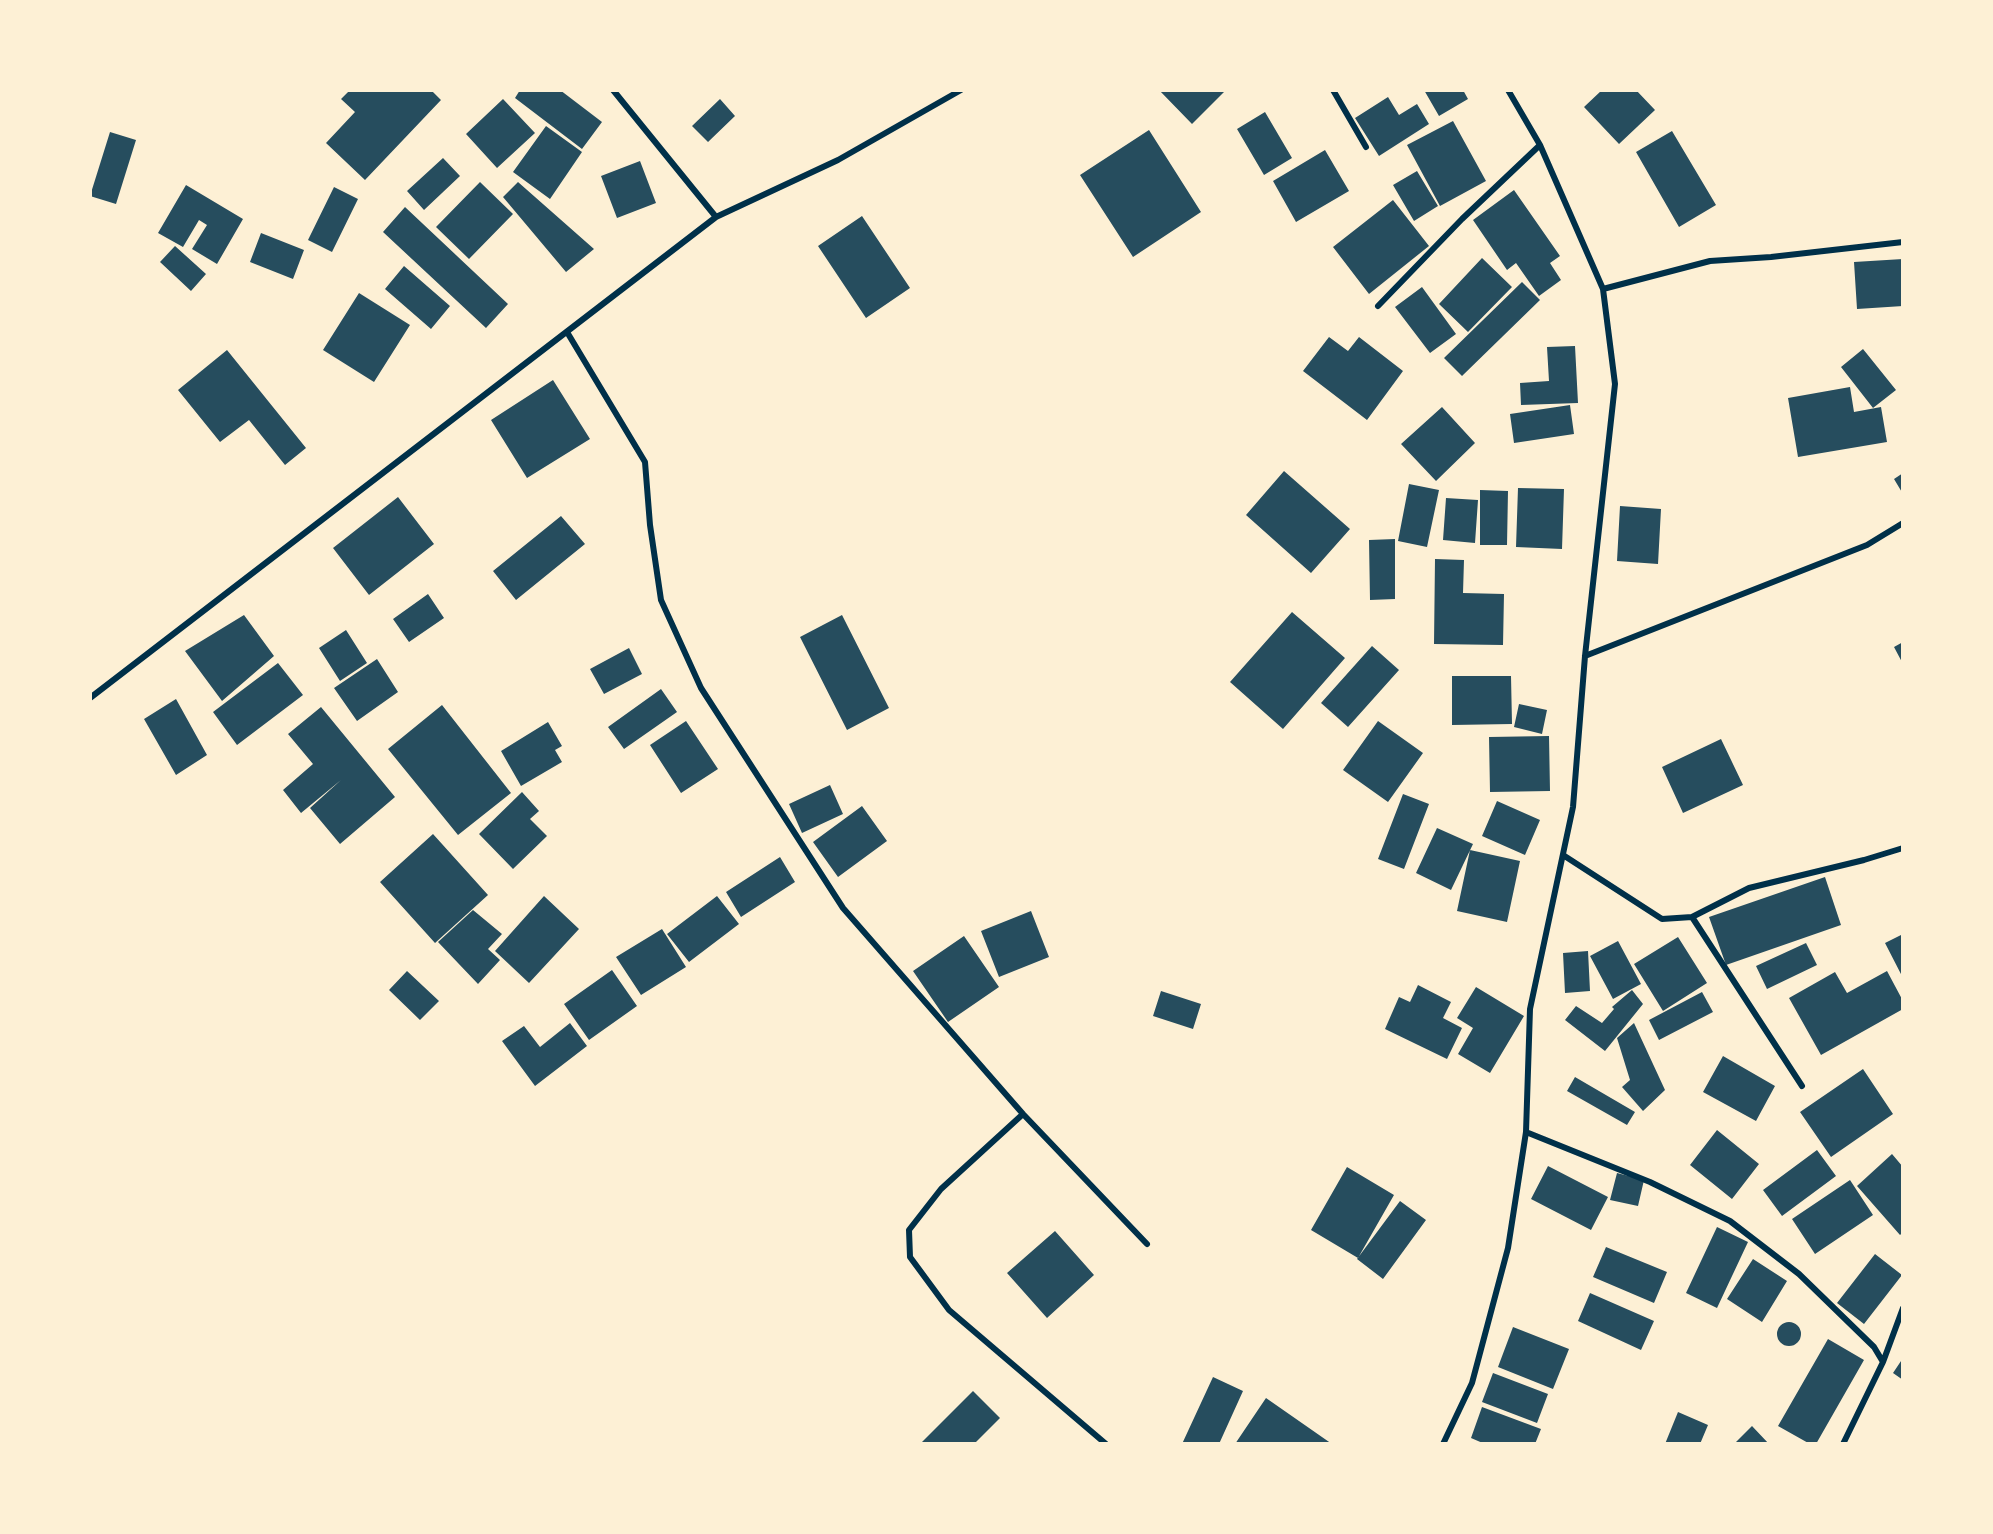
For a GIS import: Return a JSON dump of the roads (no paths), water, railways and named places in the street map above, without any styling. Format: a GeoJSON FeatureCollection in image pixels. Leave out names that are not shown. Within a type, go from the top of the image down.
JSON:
{"type":"FeatureCollection","features":[{"type":"Feature","properties":{"kind":"street"},"geometry":{"type":"LineString","coordinates":[[613,90],[716,217]]}},
{"type":"Feature","properties":{"kind":"street"},"geometry":{"type":"LineString","coordinates":[[90,698],[716,217],[838,160],[961,90]]}},
{"type":"Feature","properties":{"kind":"street"},"geometry":{"type":"LineString","coordinates":[[1332,90],[1366,147]]}},
{"type":"Feature","properties":{"kind":"street"},"geometry":{"type":"LineString","coordinates":[[1443,1444],[1472,1383],[1508,1248],[1526,1132],[1530,1009],[1573,807],[1585,656],[1615,384],[1603,289],[1540,145],[1508,90]]}},
{"type":"Feature","properties":{"kind":"street"},"geometry":{"type":"LineString","coordinates":[[1378,306],[1462,219],[1540,145]]}},
{"type":"Feature","properties":{"kind":"street"},"geometry":{"type":"LineString","coordinates":[[1603,289],[1710,261],[1771,257],[1903,242]]}},
{"type":"Feature","properties":{"kind":"street"},"geometry":{"type":"LineString","coordinates":[[567,332],[645,462],[650,525],[661,600],[701,688],[843,908],[1023,1114],[1147,1244]]}},
{"type":"Feature","properties":{"kind":"street"},"geometry":{"type":"LineString","coordinates":[[1585,656],[1867,545],[1903,523]]}},
{"type":"Feature","properties":{"kind":"street"},"geometry":{"type":"LineString","coordinates":[[1563,855],[1662,919],[1692,917],[1749,888],[1864,860],[1903,848]]}},
{"type":"Feature","properties":{"kind":"street"},"geometry":{"type":"LineString","coordinates":[[1692,917],[1803,1086]]}},
{"type":"Feature","properties":{"kind":"street"},"geometry":{"type":"LineString","coordinates":[[1023,1114],[941,1189],[909,1230],[910,1257],[949,1310],[1106,1444]]}},
{"type":"Feature","properties":{"kind":"street"},"geometry":{"type":"LineString","coordinates":[[1526,1132],[1650,1182],[1730,1221],[1799,1274],[1874,1347],[1883,1362]]}},
{"type":"Feature","properties":{"kind":"street"},"geometry":{"type":"LineString","coordinates":[[1843,1444],[1883,1362],[1903,1308]]}}]}
